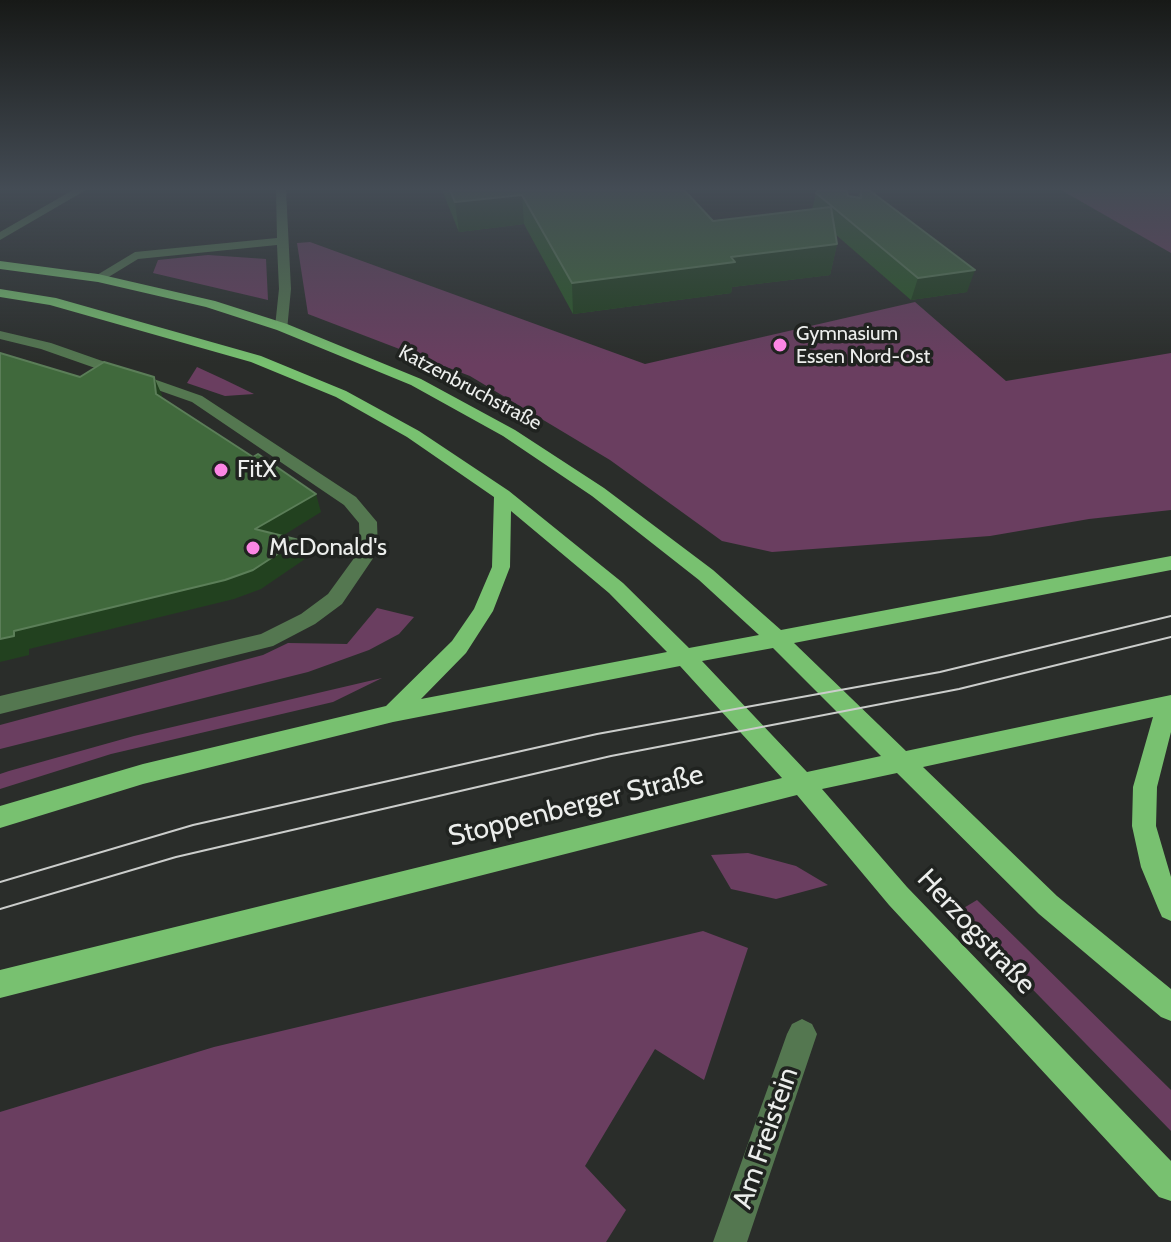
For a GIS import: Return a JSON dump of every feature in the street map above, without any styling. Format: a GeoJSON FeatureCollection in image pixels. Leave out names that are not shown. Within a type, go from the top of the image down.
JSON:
{"type":"FeatureCollection","features":[{"type":"Feature","properties":{"kind":"main road","name":"Katzenbruchstraße"},"geometry":{"type":"LineString","coordinates":[[0,265],[98,278],[210,304],[282,327],[416,382],[509,433],[598,492],[706,575],[778,640],[902,764]]}},
{"type":"Feature","properties":{"kind":"main road"},"geometry":{"type":"LineString","coordinates":[[0,293],[51,301],[256,359],[341,394],[413,434],[503,495],[616,588],[685,657]]}},
{"type":"Feature","properties":{"kind":"main road"},"geometry":{"type":"LineString","coordinates":[[393,713],[459,647],[483,611],[501,567],[503,495]]}},
{"type":"Feature","properties":{"kind":"main road"},"geometry":{"type":"LineString","coordinates":[[0,817],[143,774],[393,713],[1171,563]]}},
{"type":"Feature","properties":{"kind":"main road","name":"Herzogstraße"},"geometry":{"type":"LineString","coordinates":[[685,657],[802,783],[898,896],[1171,1185]]}},
{"type":"Feature","properties":{"kind":"main road"},"geometry":{"type":"LineString","coordinates":[[1169,704],[1145,787],[1144,826],[1154,867],[1171,908]]}},
{"type":"Feature","properties":{"kind":"main road","name":"Stoppenberger Straße"},"geometry":{"type":"LineString","coordinates":[[0,984],[802,783],[902,764],[1169,704]]}},
{"type":"Feature","properties":{"kind":"main road"},"geometry":{"type":"LineString","coordinates":[[902,764],[1048,905],[1171,1007]]}},
{"type":"Feature","properties":{"kind":"street"},"geometry":{"type":"LineString","coordinates":[[98,278],[135,256],[214,248]]}},
{"type":"Feature","properties":{"kind":"street"},"geometry":{"type":"LineString","coordinates":[[282,327],[283,248]]}},
{"type":"Feature","properties":{"kind":"street"},"geometry":{"type":"LineString","coordinates":[[0,335],[46,346],[197,399],[350,501],[368,522],[369,551],[335,599],[308,619],[266,641],[0,705]]}},
{"type":"Feature","properties":{"kind":"street","name":"Am Freistein"},"geometry":{"type":"LineString","coordinates":[[730,1242],[802,1034]]}},
{"type":"Feature","properties":{"kind":"shaded area"},"geometry":{"type":"Polygon","coordinates":[[[298,248],[326,248],[645,364],[915,302],[1006,381],[1171,353],[1171,510],[1089,519],[990,536],[772,552],[722,541],[610,460],[470,376],[308,314],[298,248]]]}},
{"type":"Feature","properties":{"kind":"shaded area"},"geometry":{"type":"Polygon","coordinates":[[[208,255],[266,259],[268,300],[153,273],[158,260],[208,255]]]}},
{"type":"Feature","properties":{"kind":"shaded area"},"geometry":{"type":"Polygon","coordinates":[[[197,367],[254,394],[225,396],[187,383],[197,367]]]}},
{"type":"Feature","properties":{"kind":"shaded area"},"geometry":{"type":"Polygon","coordinates":[[[377,608],[414,617],[399,634],[369,650],[308,672],[0,749],[0,725],[263,655],[288,643],[347,644],[377,608]]]}},
{"type":"Feature","properties":{"kind":"shaded area"},"geometry":{"type":"Polygon","coordinates":[[[382,678],[333,702],[111,754],[0,789],[0,774],[9,771],[134,736],[382,678]]]}},
{"type":"Feature","properties":{"kind":"shaded area"},"geometry":{"type":"Polygon","coordinates":[[[748,853],[796,866],[828,885],[776,899],[731,889],[711,855],[748,853]]]}},
{"type":"Feature","properties":{"kind":"shaded area"},"geometry":{"type":"Polygon","coordinates":[[[977,900],[1171,1090],[1171,1131],[957,912],[977,900]]]}},
{"type":"Feature","properties":{"kind":"shaded area"},"geometry":{"type":"Polygon","coordinates":[[[703,931],[748,948],[704,1080],[655,1049],[585,1166],[626,1210],[606,1242],[0,1242],[0,1112],[214,1047],[703,931]]]}},
{"type":"Feature","properties":{"kind":"building"},"geometry":{"type":"Polygon","coordinates":[[[552,248],[805,248],[731,257],[735,262],[572,283],[552,248]]]}},
{"type":"Feature","properties":{"kind":"building"},"geometry":{"type":"Polygon","coordinates":[[[882,248],[946,248],[975,270],[918,278],[882,248]]]}},
{"type":"Feature","properties":{"kind":"building"},"geometry":{"type":"Polygon","coordinates":[[[0,353],[80,377],[104,362],[154,377],[156,394],[253,457],[258,454],[316,494],[255,529],[299,540],[253,570],[225,580],[14,631],[14,636],[0,639],[0,353]]]}},
{"type":"Feature","properties":{"kind":"tram line"},"geometry":{"type":"LineString","coordinates":[[0,882],[193,825],[597,734],[940,672],[1171,616]]}},
{"type":"Feature","properties":{"kind":"tram line"},"geometry":{"type":"LineString","coordinates":[[0,909],[176,857],[611,756],[959,689],[1171,637]]}},
{"type":"Feature","properties":{"kind":"place","name":"Gymnasium Essen Nord-Ost"},"geometry":{"type":"Point","coordinates":[780,345]}},
{"type":"Feature","properties":{"kind":"place","name":"FitX"},"geometry":{"type":"Point","coordinates":[221,470]}},
{"type":"Feature","properties":{"kind":"place","name":"McDonald's"},"geometry":{"type":"Point","coordinates":[253,548]}}]}
